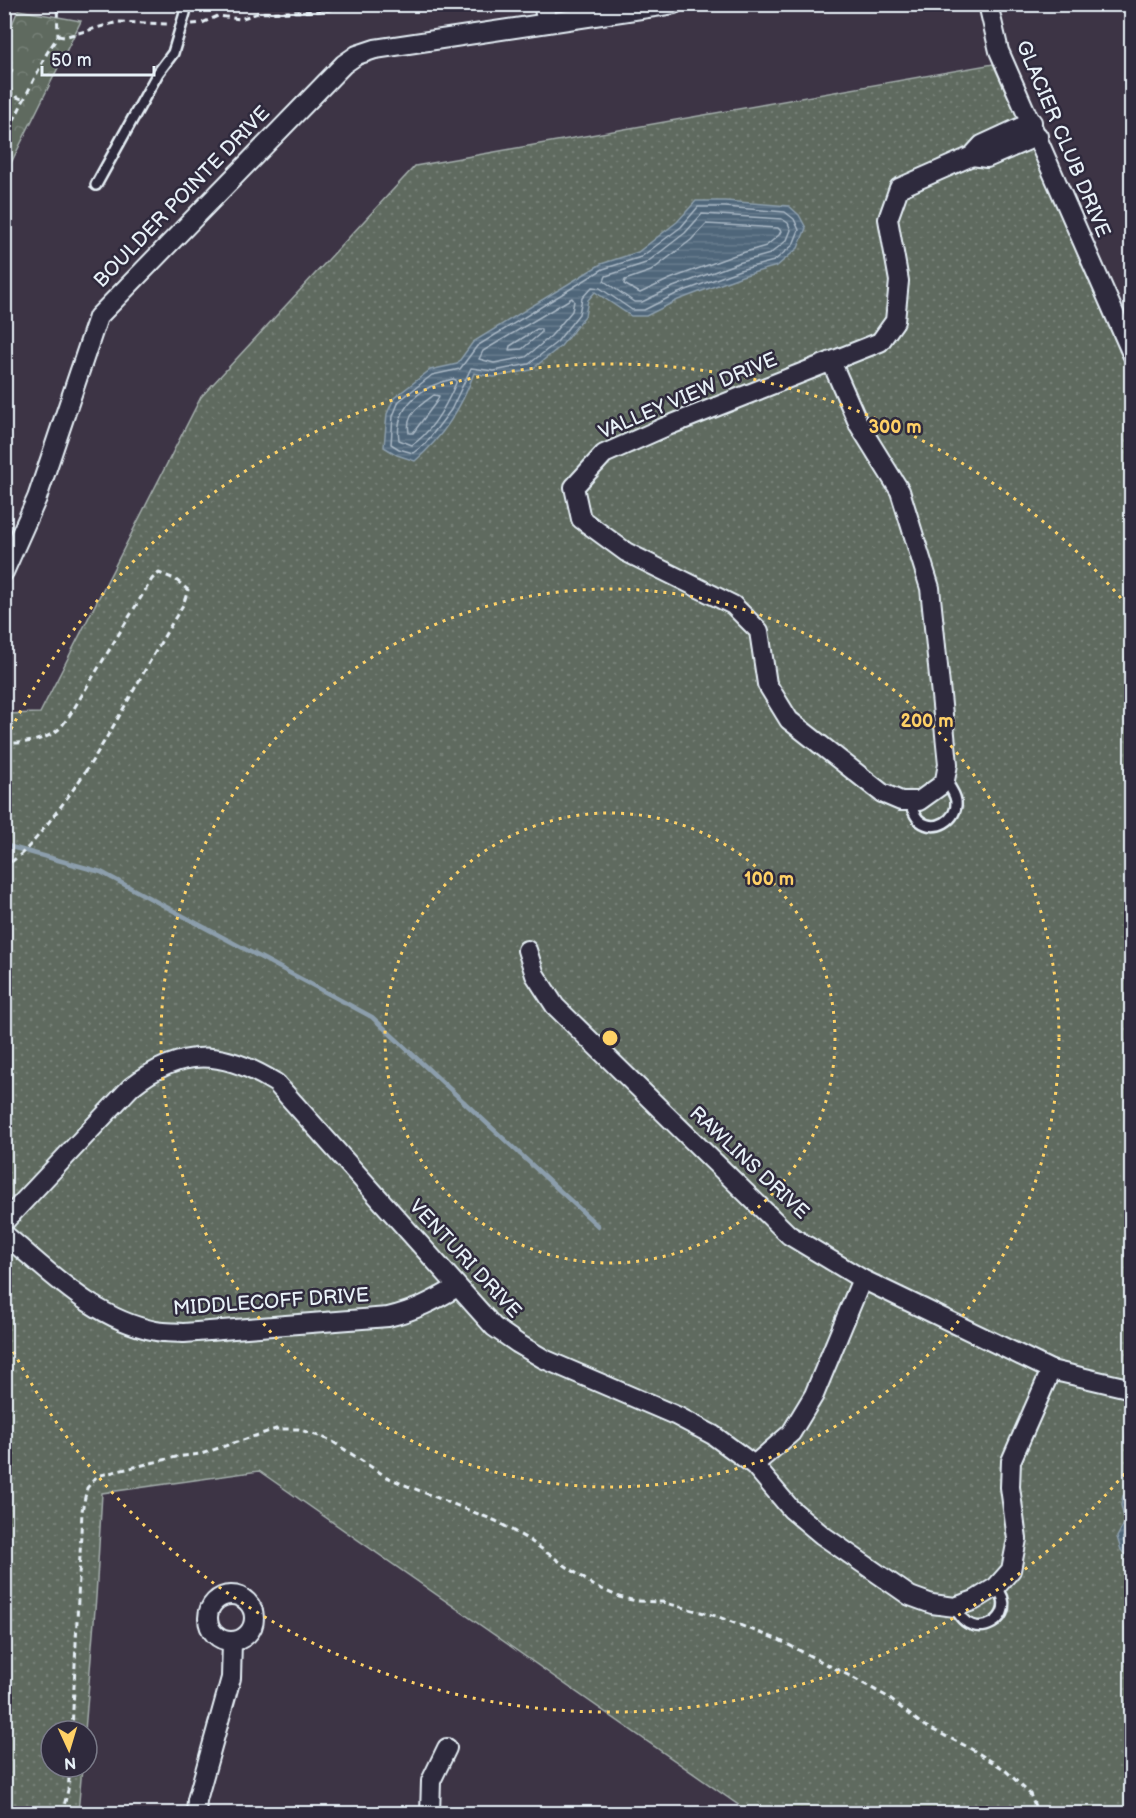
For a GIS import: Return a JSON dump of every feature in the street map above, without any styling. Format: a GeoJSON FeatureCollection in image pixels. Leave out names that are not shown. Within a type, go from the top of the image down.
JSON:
{"type":"FeatureCollection","features":[{"type":"Feature","properties":{"kind":"street"},"geometry":{"type":"LineString","coordinates":[[543,4],[547,23]]}},
{"type":"Feature","properties":{"kind":"street","name":"BOULDER POINTE DRIVE"},"geometry":{"type":"LineString","coordinates":[[4,572],[9,550],[37,498],[98,317],[333,73],[357,55],[375,49],[547,23],[572,12],[674,4]]}},
{"type":"Feature","properties":{"kind":"street","name":"GLACIER CLUB DRIVE"},"geometry":{"type":"LineString","coordinates":[[988,4],[999,51],[1035,129],[1131,354]]}},
{"type":"Feature","properties":{"kind":"street","name":"VALLEY VIEW DRIVE"},"geometry":{"type":"LineString","coordinates":[[909,801],[901,801],[882,793],[789,720],[767,684],[759,631],[733,605],[626,552],[581,519],[574,487],[604,454],[665,427],[879,342],[895,321],[899,281],[888,219],[899,188],[972,156],[982,145],[1035,129]]}},
{"type":"Feature","properties":{"kind":"street"},"geometry":{"type":"LineString","coordinates":[[831,361],[859,425],[900,491],[930,588],[948,764],[945,780],[940,786],[919,801],[909,801]]}},
{"type":"Feature","properties":{"kind":"street","name":"RAWLINS DRIVE"},"geometry":{"type":"LineString","coordinates":[[527,950],[535,975],[555,1006],[789,1235],[862,1279],[1051,1370],[1131,1389]]}},
{"type":"Feature","properties":{"kind":"street","name":"VENTURI DRIVE"},"geometry":{"type":"LineString","coordinates":[[4,1222],[131,1087],[147,1074],[165,1065],[199,1057],[240,1063],[276,1083],[494,1328],[544,1359],[677,1416],[713,1436],[754,1465],[791,1509],[822,1535],[910,1596],[932,1604],[955,1607],[975,1600],[996,1587]]}},
{"type":"Feature","properties":{"kind":"street","name":"MIDDLECOFF DRIVE"},"geometry":{"type":"LineString","coordinates":[[4,1234],[94,1306],[120,1320],[158,1332],[184,1333],[388,1317],[410,1312],[432,1303],[456,1287]]}},
{"type":"Feature","properties":{"kind":"street"},"geometry":{"type":"LineString","coordinates":[[754,1465],[791,1433],[814,1395],[862,1279]]}},
{"type":"Feature","properties":{"kind":"street"},"geometry":{"type":"LineString","coordinates":[[996,1587],[1011,1570],[1017,1539],[1010,1487],[1011,1461],[1051,1370]]}},
{"type":"Feature","properties":{"kind":"street"},"geometry":{"type":"LineString","coordinates":[[196,1814],[197,1800],[231,1678],[232,1641]]}},
{"type":"Feature","properties":{"kind":"street"},"geometry":{"type":"LineString","coordinates":[[430,1814],[431,1781],[447,1748]]}},
{"type":"Feature","properties":{"kind":"lane"},"geometry":{"type":"LineString","coordinates":[[96,185],[159,73],[173,53],[185,13],[185,4]]}},
{"type":"Feature","properties":{"kind":"lane"},"geometry":{"type":"LineString","coordinates":[[909,801],[915,815],[925,824],[933,826],[947,821],[953,815],[956,800],[945,780]]}},
{"type":"Feature","properties":{"kind":"lane"},"geometry":{"type":"LineString","coordinates":[[955,1607],[965,1622],[973,1626],[990,1625],[997,1620],[1004,1607],[1004,1599],[996,1587]]}},
{"type":"Feature","properties":{"kind":"path"},"geometry":{"type":"LineString","coordinates":[[4,140],[58,36],[57,4]]}},
{"type":"Feature","properties":{"kind":"path"},"geometry":{"type":"LineString","coordinates":[[192,24],[202,23],[218,16],[240,19],[258,13],[320,11],[373,4]]}},
{"type":"Feature","properties":{"kind":"path"},"geometry":{"type":"LineString","coordinates":[[58,36],[64,37],[118,22],[171,24]]}},
{"type":"Feature","properties":{"kind":"path"},"geometry":{"type":"LineString","coordinates":[[12,69],[8,80],[12,95],[24,100]]}},
{"type":"Feature","properties":{"kind":"path"},"geometry":{"type":"LineString","coordinates":[[4,99],[11,91]]}},
{"type":"Feature","properties":{"kind":"path"},"geometry":{"type":"LineString","coordinates":[[4,743],[19,744],[39,739],[58,729],[73,710],[152,579],[159,573],[174,579],[188,590],[183,605],[101,748],[74,790],[30,845],[4,867]]}},
{"type":"Feature","properties":{"kind":"path"},"geometry":{"type":"LineString","coordinates":[[73,1719],[82,1510],[87,1488],[97,1476],[112,1471],[201,1454],[276,1429],[298,1429],[330,1440],[385,1476],[400,1483],[496,1521],[529,1540],[593,1585],[609,1593],[636,1601],[663,1602],[716,1616],[779,1640],[848,1675],[886,1696],[932,1730],[968,1747],[1004,1769],[1030,1794],[1038,1814]]}},
{"type":"Feature","properties":{"kind":"path"},"geometry":{"type":"LineString","coordinates":[[62,1814],[69,1779]]}},
{"type":"Feature","properties":{"kind":"green space"},"geometry":{"type":"Polygon","coordinates":[[[18,10],[81,21],[11,163],[5,160],[5,41],[18,10]]]}},
{"type":"Feature","properties":{"kind":"green space"},"geometry":{"type":"Polygon","coordinates":[[[993,64],[1131,364],[1131,1813],[750,1813],[259,1471],[102,1493],[86,1719],[39,1719],[39,1779],[81,1779],[78,1813],[5,1813],[5,714],[40,713],[201,397],[415,166],[993,64]]]}},
{"type":"Feature","properties":{"kind":"water"},"geometry":{"type":"Polygon","coordinates":[[[696,201],[789,206],[799,215],[806,228],[798,248],[777,266],[742,276],[678,300],[646,316],[631,316],[595,292],[588,300],[585,316],[561,346],[531,370],[494,377],[474,373],[464,398],[443,432],[415,461],[397,455],[384,447],[387,414],[394,398],[430,370],[457,364],[473,342],[601,264],[638,252],[677,222],[696,201]]]}},
{"type":"Feature","properties":{"kind":"water"},"geometry":{"type":"Polygon","coordinates":[[[1131,1489],[1131,1562],[1121,1550],[1117,1537],[1125,1522],[1121,1505],[1123,1496],[1131,1489]]]}},
{"type":"Feature","properties":{"kind":"waterway"},"geometry":{"type":"LineString","coordinates":[[4,845],[101,872],[372,1017],[598,1226]]}}]}
